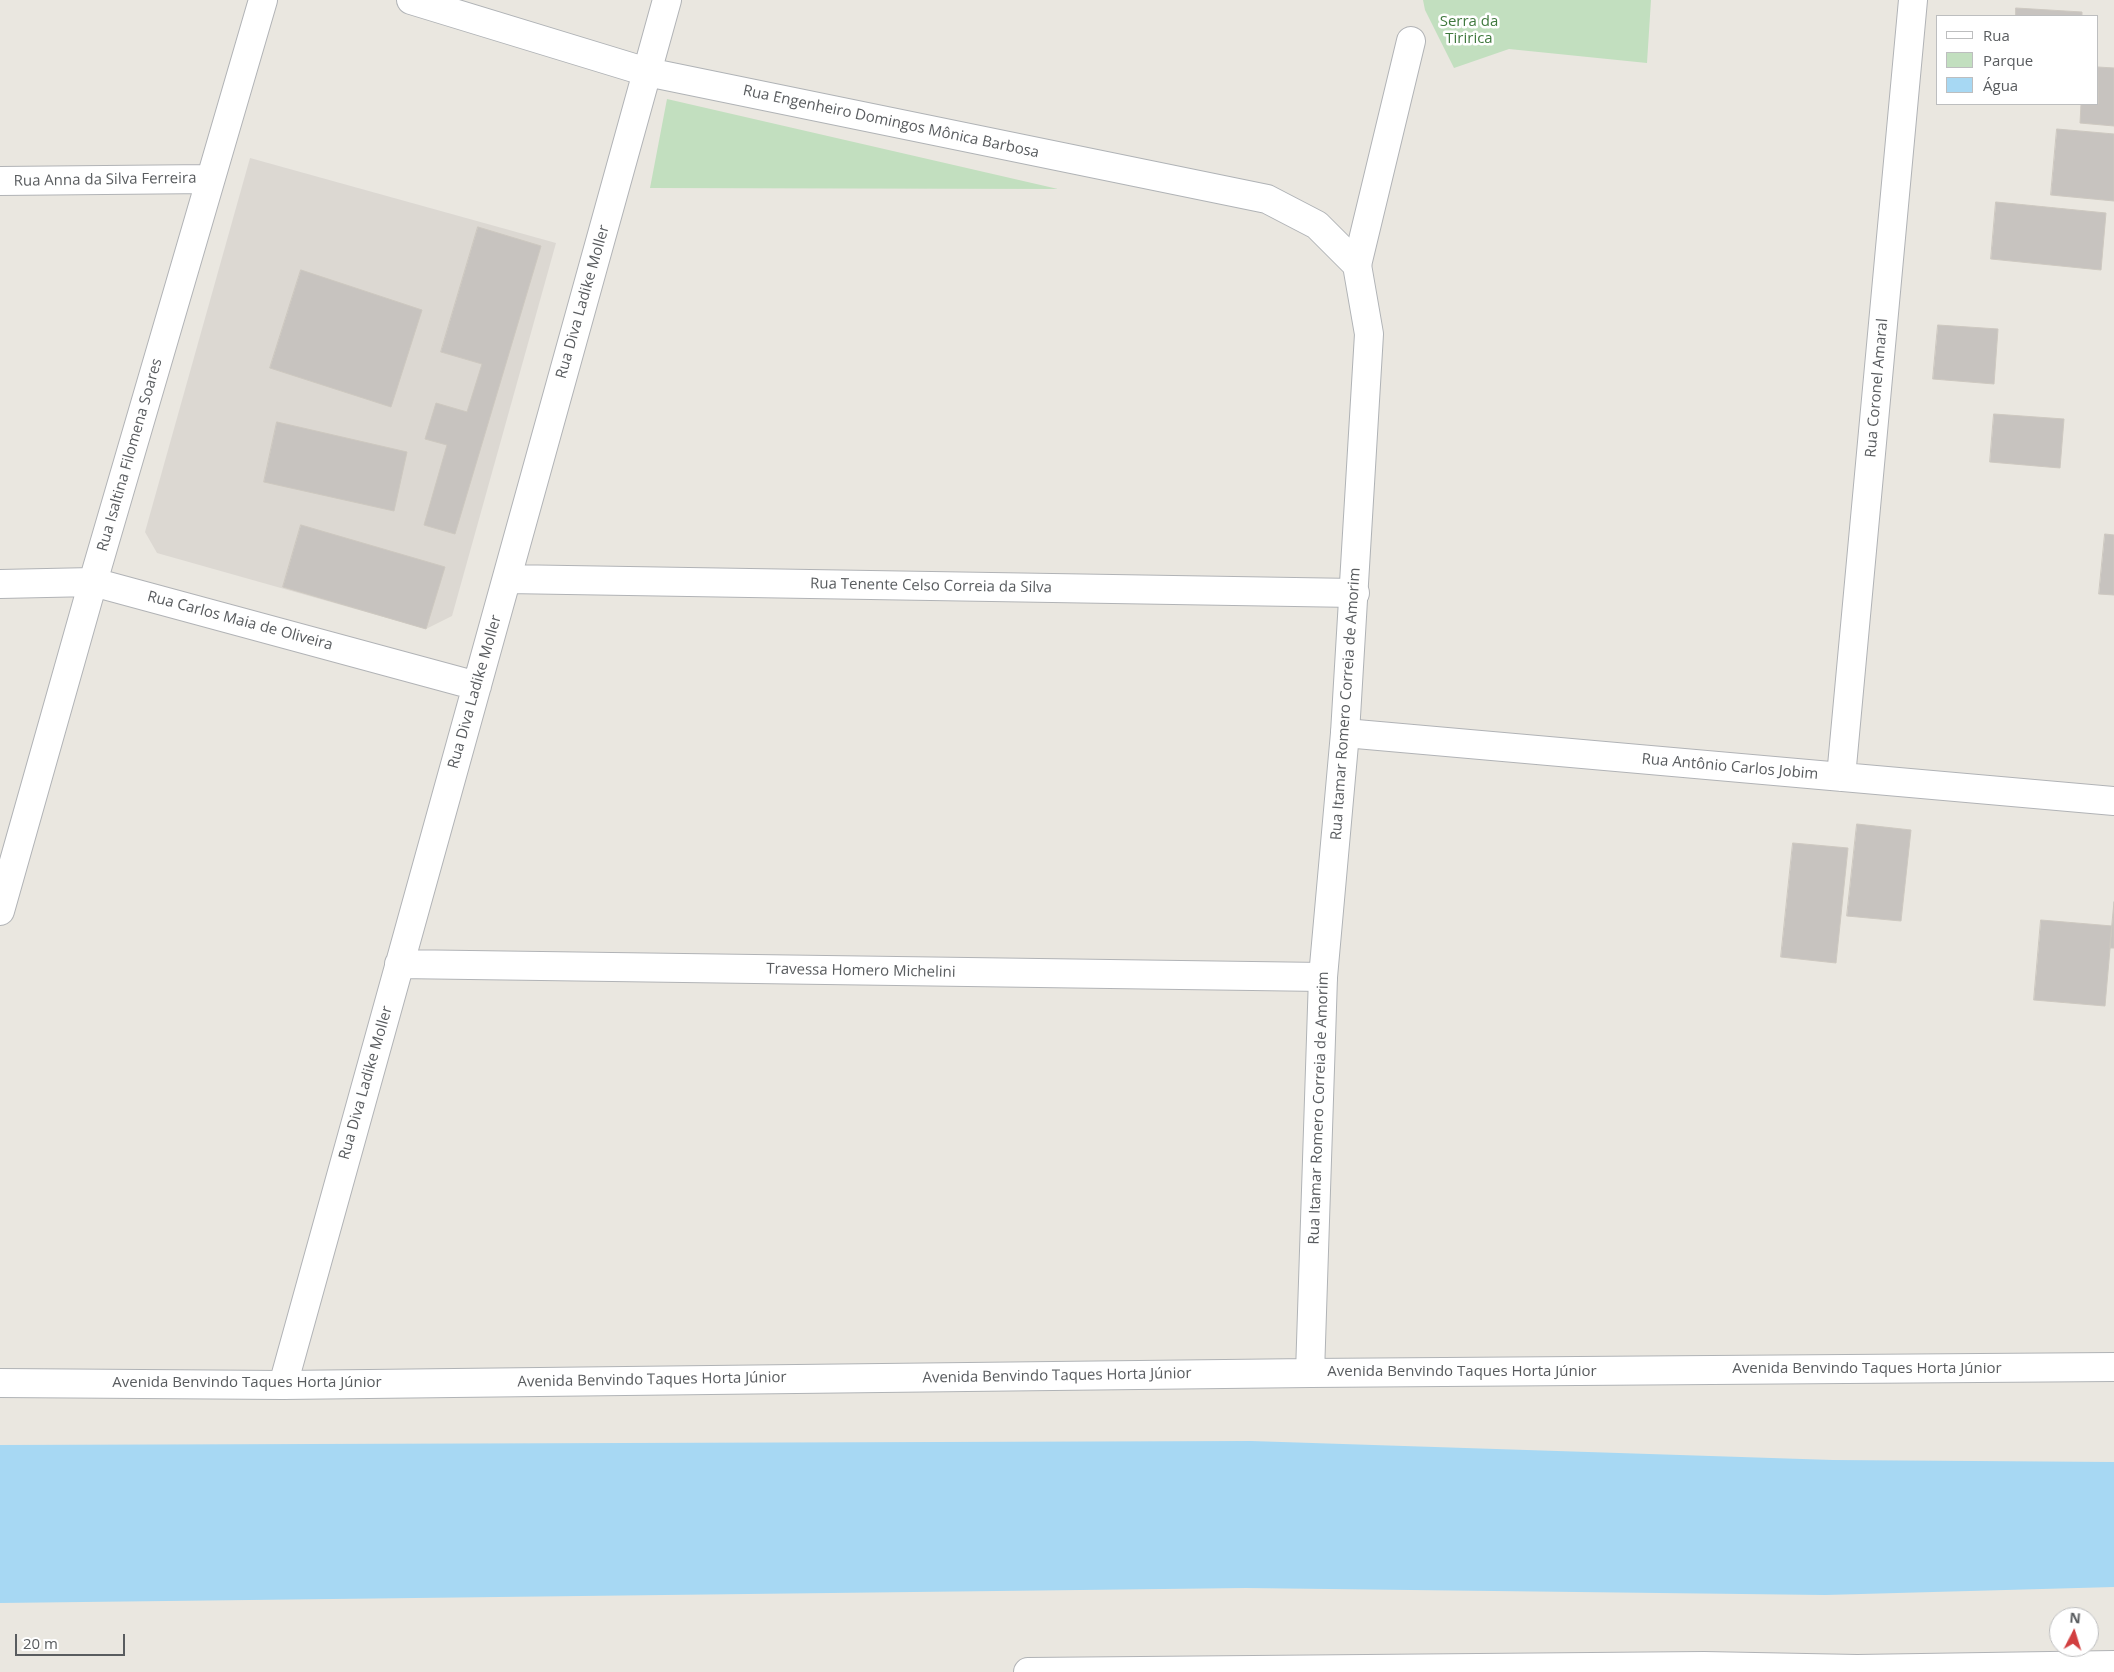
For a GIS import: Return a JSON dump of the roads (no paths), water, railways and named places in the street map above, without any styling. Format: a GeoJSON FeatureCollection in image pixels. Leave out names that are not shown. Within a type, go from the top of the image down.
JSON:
{"type":"FeatureCollection","features":[{"type":"Feature","properties":{"kind":"street","name":"Rua Isaltina Filomena Soares"},"geometry":{"type":"LineString","coordinates":[[0,911],[93,582],[263,0]]}},
{"type":"Feature","properties":{"kind":"street","name":"Rua Engenheiro Domingos Mônica Barbosa"},"geometry":{"type":"LineString","coordinates":[[411,0],[647,72],[1267,199],[1317,225],[1357,265]]}},
{"type":"Feature","properties":{"kind":"street","name":"Rua Diva Ladike Moller"},"geometry":{"type":"LineString","coordinates":[[283,1385],[667,0]]}},
{"type":"Feature","properties":{"kind":"street","name":"Rua Coronel Amaral"},"geometry":{"type":"LineString","coordinates":[[1841,777],[1913,0]]}},
{"type":"Feature","properties":{"kind":"street","name":"Rua Itamar Romero Correia de Amorim"},"geometry":{"type":"LineString","coordinates":[[1310,1373],[1323,977],[1345,733],[1355,593],[1369,334],[1357,265],[1411,42]]}},
{"type":"Feature","properties":{"kind":"street","name":"Rua Anna da Silva Ferreira"},"geometry":{"type":"LineString","coordinates":[[0,181],[210,179]]}},
{"type":"Feature","properties":{"kind":"street","name":"Rua Tenente Celso Correia da Silva"},"geometry":{"type":"LineString","coordinates":[[507,579],[1355,593]]}},
{"type":"Feature","properties":{"kind":"street","name":"Rua Carlos Maia de Oliveira"},"geometry":{"type":"LineString","coordinates":[[0,584],[93,582],[477,686]]}},
{"type":"Feature","properties":{"kind":"street","name":"Rua Antônio Carlos Jobim"},"geometry":{"type":"LineString","coordinates":[[1345,733],[2114,801]]}},
{"type":"Feature","properties":{"kind":"street","name":"Travessa Homero Michelini"},"geometry":{"type":"LineString","coordinates":[[399,964],[1323,977]]}},
{"type":"Feature","properties":{"kind":"street","name":"Avenida Benvindo Taques Horta Júnior"},"geometry":{"type":"LineString","coordinates":[[0,1383],[283,1385],[1310,1373],[2114,1367]]}},
{"type":"Feature","properties":{"kind":"street"},"geometry":{"type":"LineString","coordinates":[[1028,1672],[1704,1666],[1857,1668],[2114,1665]]}},
{"type":"Feature","properties":{"kind":"water"},"geometry":{"type":"Polygon","coordinates":[[[1251,1441],[1833,1460],[2114,1462],[2114,1587],[1825,1595],[1246,1588],[0,1603],[0,1445],[1251,1441]]]}},
{"type":"Feature","properties":{"kind":"park label","name":"Serra da Tiririca"},"geometry":{"type":"Point","coordinates":[1469,30]}}]}
